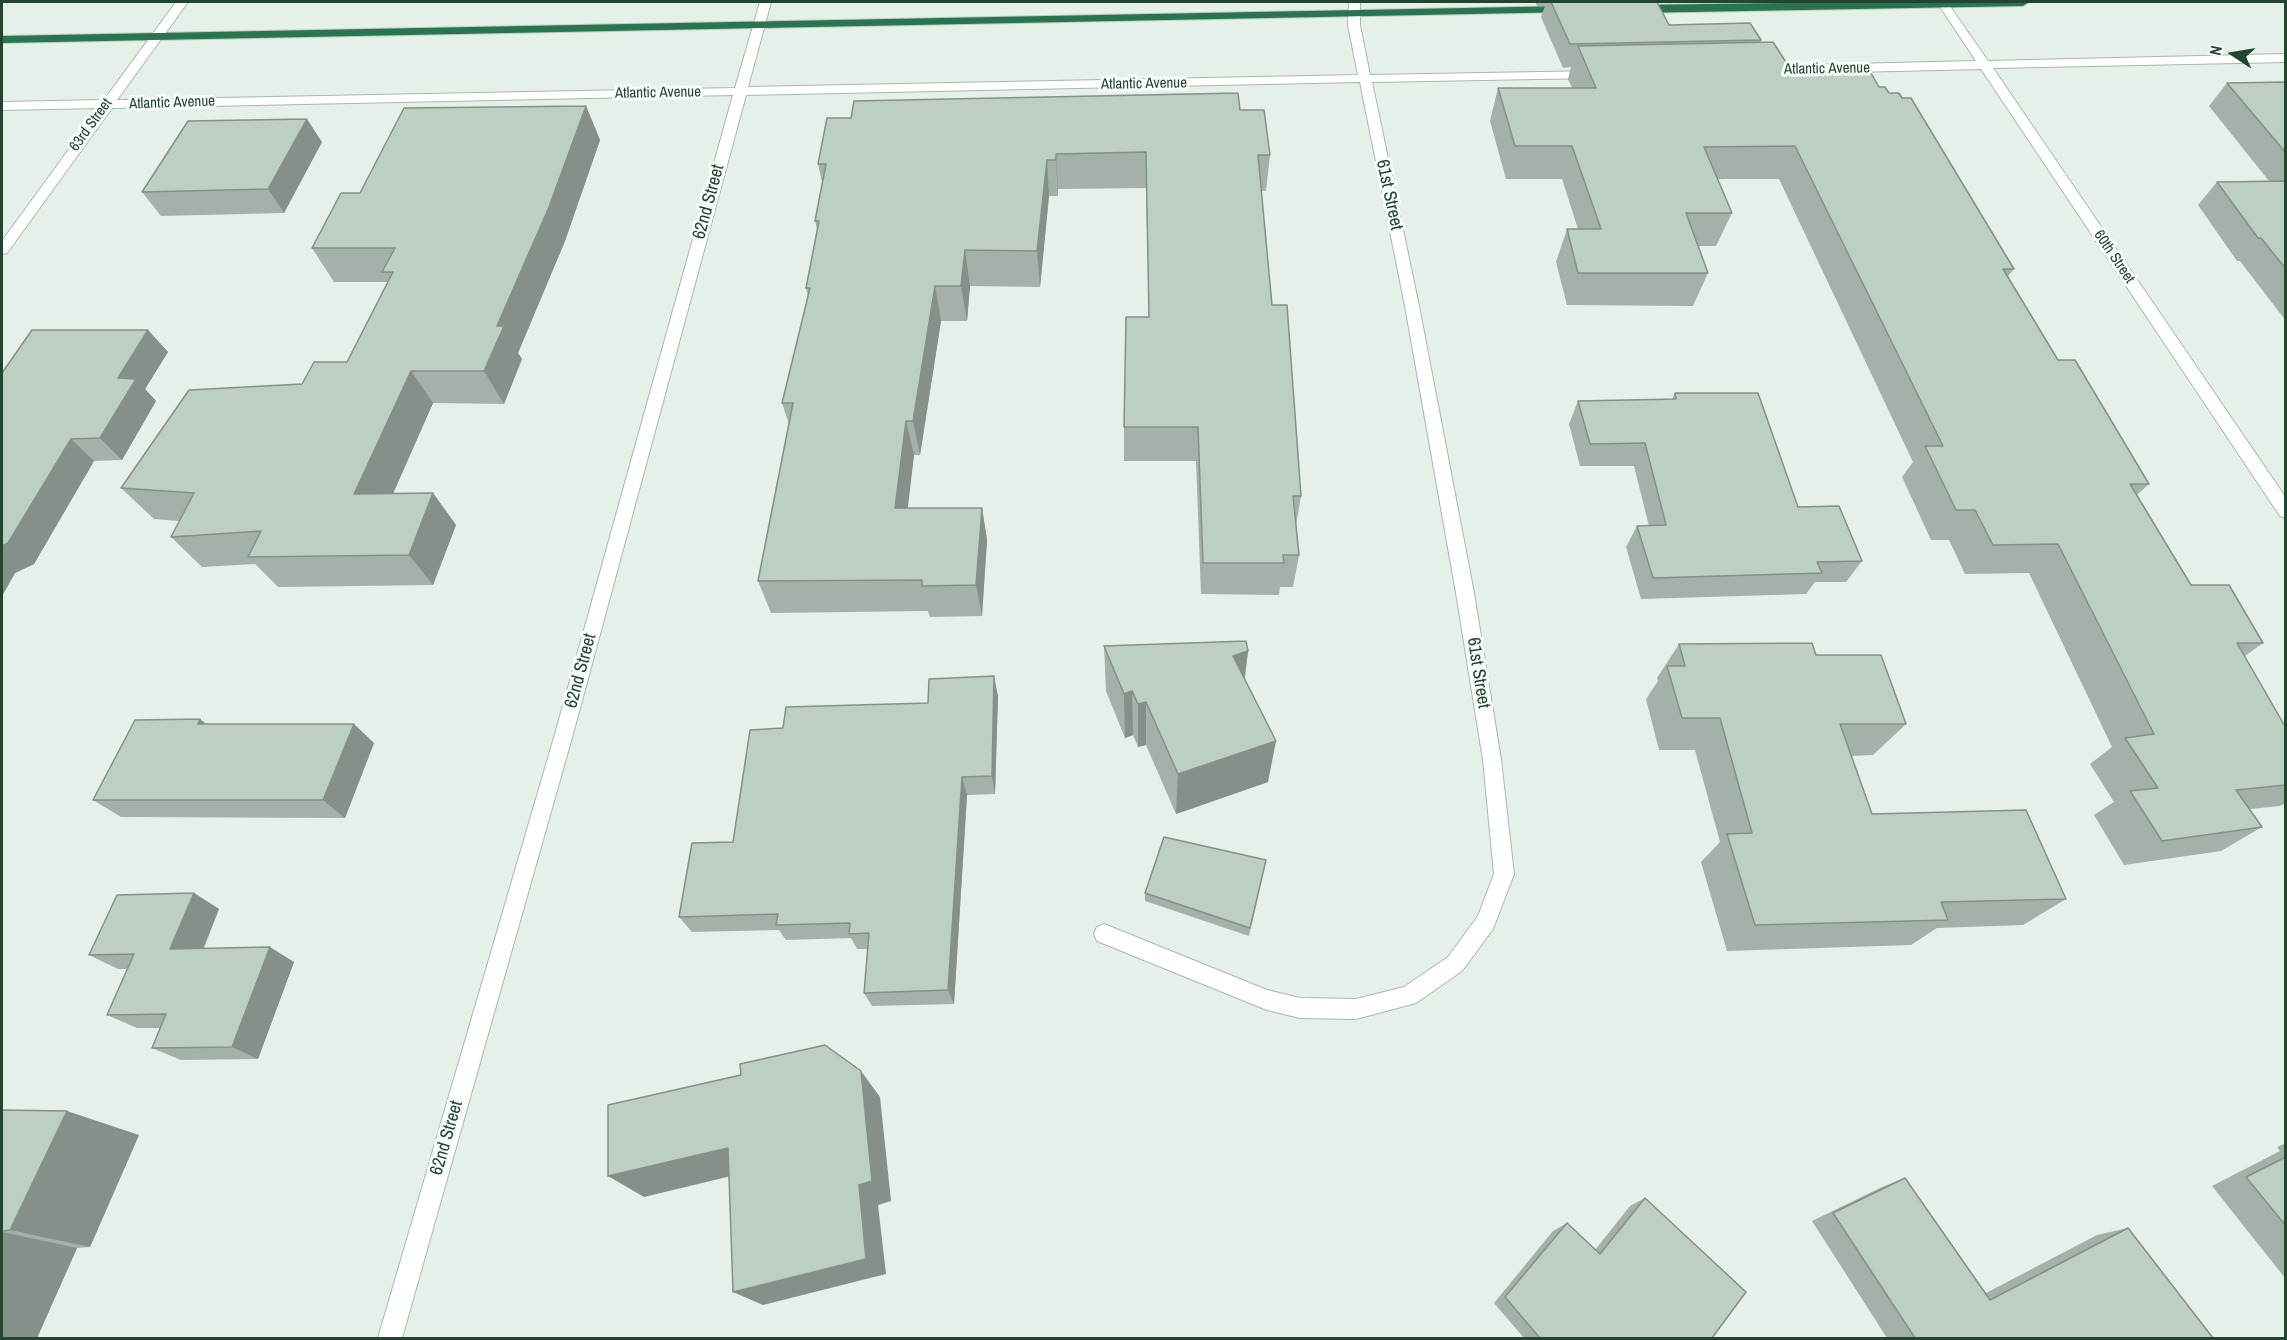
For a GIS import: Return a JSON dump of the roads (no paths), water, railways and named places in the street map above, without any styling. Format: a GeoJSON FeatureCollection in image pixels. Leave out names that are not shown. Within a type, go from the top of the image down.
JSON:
{"type":"FeatureCollection","features":[{"type":"Feature","properties":{"kind":"highway"},"geometry":{"type":"LineString","coordinates":[[1624,9],[2023,2]]}},
{"type":"Feature","properties":{"kind":"highway"},"geometry":{"type":"LineString","coordinates":[[2,40],[758,26],[1353,8],[1577,10]]}},
{"type":"Feature","properties":{"kind":"street","name":"63rd Street"},"geometry":{"type":"LineString","coordinates":[[2,250],[105,105],[182,2]]}},
{"type":"Feature","properties":{"kind":"street","name":"62nd Street"},"geometry":{"type":"LineString","coordinates":[[390,1338],[564,734],[765,2]]}},
{"type":"Feature","properties":{"kind":"street","name":"60th Street"},"geometry":{"type":"LineString","coordinates":[[1942,2],[2286,512]]}},
{"type":"Feature","properties":{"kind":"street","name":"61st Street"},"geometry":{"type":"LineString","coordinates":[[1104,934],[1267,1000],[1300,1008],[1356,1009],[1409,996],[1455,964],[1486,922],[1504,874],[1492,759],[1465,593],[1412,306],[1365,79],[1353,8]]}},
{"type":"Feature","properties":{"kind":"street","name":"Atlantic Avenue"},"geometry":{"type":"LineString","coordinates":[[1746,71],[2286,58]]}},
{"type":"Feature","properties":{"kind":"street","name":"Atlantic Avenue"},"geometry":{"type":"LineString","coordinates":[[2,106],[1603,74]]}}]}
